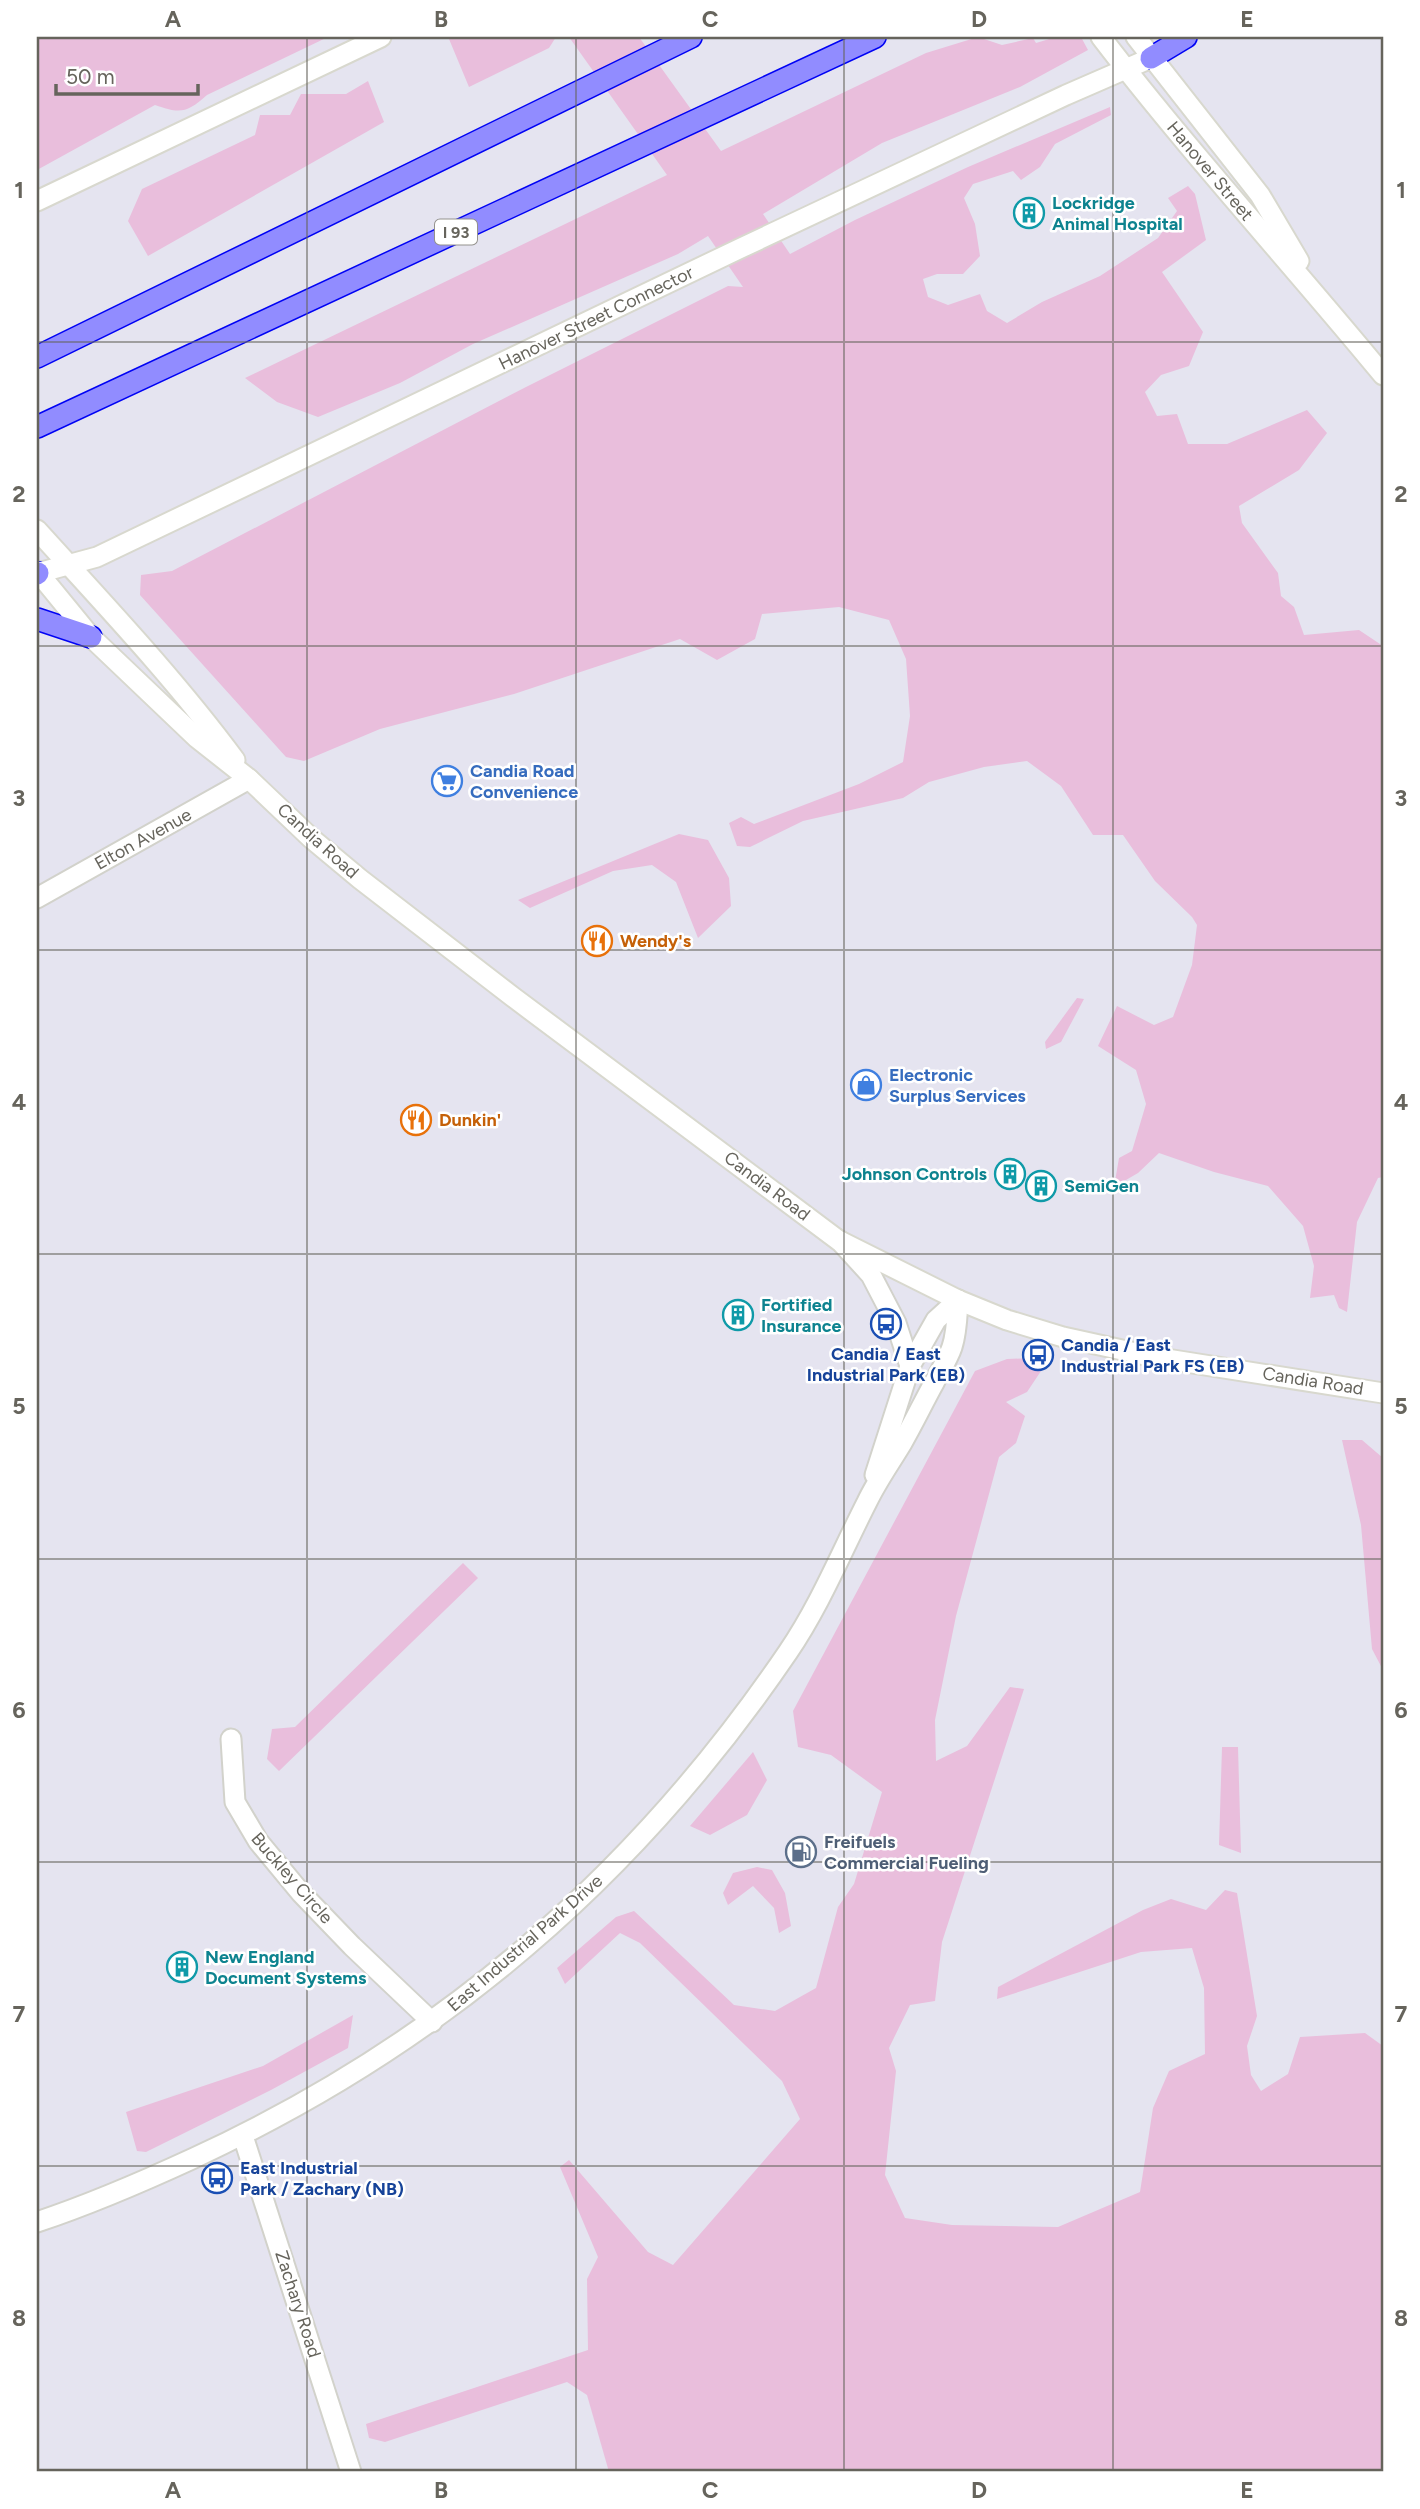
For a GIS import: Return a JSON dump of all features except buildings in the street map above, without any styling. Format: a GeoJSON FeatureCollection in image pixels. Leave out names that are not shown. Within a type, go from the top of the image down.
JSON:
{"type":"FeatureCollection","features":[{"type":"Feature","properties":{"kind":"highway"},"geometry":{"type":"LineString","coordinates":[[37,357],[691,37]]}},
{"type":"Feature","properties":{"kind":"highway","name":"I 93"},"geometry":{"type":"LineString","coordinates":[[37,427],[875,37]]}},
{"type":"Feature","properties":{"kind":"highway"},"geometry":{"type":"LineString","coordinates":[[1151,58],[1186,37]]}},
{"type":"Feature","properties":{"kind":"highway"},"geometry":{"type":"LineString","coordinates":[[37,619],[91,636]]}},
{"type":"Feature","properties":{"kind":"main road"},"geometry":{"type":"LineString","coordinates":[[37,201],[381,37]]}},
{"type":"Feature","properties":{"kind":"main road","name":"Hanover Street"},"geometry":{"type":"LineString","coordinates":[[1101,37],[1233,200],[1383,375]]}},
{"type":"Feature","properties":{"kind":"main road","name":"Hanover Street"},"geometry":{"type":"LineString","coordinates":[[1136,37],[1260,195],[1323,302]]}},
{"type":"Feature","properties":{"kind":"main road","name":"Hanover Street Connector"},"geometry":{"type":"LineString","coordinates":[[37,573],[97,557],[741,248],[1054,100],[1151,58]]}},
{"type":"Feature","properties":{"kind":"main road","name":"Candia Road"},"geometry":{"type":"LineString","coordinates":[[37,530],[210,726],[249,779]]}},
{"type":"Feature","properties":{"kind":"main road","name":"Candia Road"},"geometry":{"type":"LineString","coordinates":[[37,573],[91,636],[197,738],[249,779],[312,839],[360,879],[838,1240],[958,1300],[1007,1320],[1122,1351],[1383,1393]]}},
{"type":"Feature","properties":{"kind":"main road","name":"Elton Avenue"},"geometry":{"type":"LineString","coordinates":[[37,898],[249,779]]}},
{"type":"Feature","properties":{"kind":"main road"},"geometry":{"type":"LineString","coordinates":[[838,1240],[871,1275],[896,1323],[910,1366]]}},
{"type":"Feature","properties":{"kind":"main road","name":"East Industrial Park Drive"},"geometry":{"type":"LineString","coordinates":[[868,1499],[886,1435],[910,1366],[936,1320],[958,1300]]}},
{"type":"Feature","properties":{"kind":"main road","name":"East Industrial Park Drive"},"geometry":{"type":"LineString","coordinates":[[37,2222],[126,2190],[243,2136],[326,2091],[432,2022],[572,1908],[661,1817],[740,1718],[789,1651],[837,1568],[868,1499],[903,1441],[950,1353],[956,1331],[958,1300]]}},
{"type":"Feature","properties":{"kind":"main road","name":"Buckley Circle"},"geometry":{"type":"LineString","coordinates":[[231,1739],[235,1802],[258,1841],[301,1893],[432,2022]]}},
{"type":"Feature","properties":{"kind":"main road","name":"Zachary Road"},"geometry":{"type":"LineString","coordinates":[[243,2136],[351,2472]]}},
{"type":"Feature","properties":{"kind":"shaded area"},"geometry":{"type":"Polygon","coordinates":[[[37,37],[328,37],[207,95],[183,110],[171,110],[155,105],[37,170],[37,37]]]}},
{"type":"Feature","properties":{"kind":"shaded area"},"geometry":{"type":"Polygon","coordinates":[[[556,37],[549,48],[469,87],[449,39],[556,37]]]}},
{"type":"Feature","properties":{"kind":"shaded area"},"geometry":{"type":"Polygon","coordinates":[[[569,37],[639,37],[721,151],[926,53],[978,37],[1002,45],[1033,38],[1036,43],[1056,37],[1081,37],[1088,50],[1020,87],[882,143],[763,214],[790,254],[968,167],[1110,107],[1111,115],[1055,144],[1040,167],[1021,180],[1013,171],[973,184],[964,198],[975,224],[980,256],[963,274],[937,274],[923,279],[928,297],[948,305],[980,294],[987,311],[1007,323],[1042,302],[1100,276],[1158,238],[1177,211],[1168,198],[1188,186],[1195,194],[1206,240],[1162,272],[1203,332],[1189,366],[1161,375],[1145,392],[1157,416],[1177,414],[1188,444],[1227,444],[1307,410],[1327,433],[1299,470],[1239,506],[1242,523],[1278,573],[1281,596],[1294,607],[1304,635],[1359,630],[1383,646],[1383,1177],[1378,1178],[1357,1222],[1347,1312],[1339,1308],[1334,1295],[1310,1298],[1314,1266],[1303,1226],[1268,1186],[1214,1172],[1159,1153],[1138,1173],[1114,1187],[1119,1158],[1132,1151],[1146,1104],[1136,1070],[1098,1046],[1117,1006],[1154,1025],[1173,1017],[1192,965],[1197,925],[1155,881],[1123,835],[1093,835],[1061,786],[1027,761],[984,767],[929,782],[903,798],[803,821],[750,847],[737,846],[729,823],[741,817],[754,824],[859,784],[903,762],[910,716],[906,659],[889,620],[839,607],[762,614],[755,639],[717,660],[680,639],[514,694],[380,729],[304,761],[286,757],[140,595],[141,575],[172,571],[526,387],[728,286],[743,287],[708,236],[678,254],[473,344],[400,383],[318,417],[277,402],[245,378],[667,175],[569,37]]]}},
{"type":"Feature","properties":{"kind":"shaded area"},"geometry":{"type":"Polygon","coordinates":[[[368,81],[384,122],[148,256],[128,221],[142,189],[255,135],[260,115],[290,115],[301,94],[346,94],[368,81]]]}},
{"type":"Feature","properties":{"kind":"shaded area"},"geometry":{"type":"Polygon","coordinates":[[[679,834],[708,840],[729,878],[731,906],[698,938],[676,882],[652,865],[613,871],[530,908],[518,900],[679,834]]]}},
{"type":"Feature","properties":{"kind":"shaded area"},"geometry":{"type":"Polygon","coordinates":[[[1077,998],[1084,999],[1061,1042],[1046,1049],[1045,1042],[1077,998]]]}},
{"type":"Feature","properties":{"kind":"shaded area"},"geometry":{"type":"Polygon","coordinates":[[[1033,1358],[1043,1368],[1027,1392],[1006,1402],[1025,1416],[1016,1443],[999,1457],[956,1616],[935,1720],[936,1761],[967,1746],[1010,1687],[1024,1689],[942,1942],[935,2001],[910,2005],[889,2048],[896,2071],[885,2175],[905,2218],[952,2225],[1058,2227],[1140,2192],[1153,2108],[1169,2071],[1205,2054],[1204,1988],[1192,1948],[1141,1952],[997,1999],[998,1987],[1143,1910],[1171,1899],[1206,1910],[1225,1890],[1237,1893],[1257,2016],[1247,2046],[1251,2075],[1261,2091],[1288,2074],[1300,2037],[1365,2033],[1383,2046],[1383,2472],[609,2472],[587,2395],[567,2382],[385,2442],[369,2438],[366,2424],[588,2350],[587,2279],[598,2257],[560,2167],[569,2160],[648,2252],[673,2265],[800,2119],[782,2081],[640,1943],[620,1933],[565,1984],[557,1968],[616,1917],[634,1911],[734,2005],[775,2011],[816,1988],[838,1907],[854,1884],[882,1792],[831,1755],[798,1747],[793,1711],[975,1371],[1007,1359],[1033,1358]]]}},
{"type":"Feature","properties":{"kind":"shaded area"},"geometry":{"type":"Polygon","coordinates":[[[1342,1440],[1362,1440],[1383,1458],[1383,1670],[1372,1649],[1361,1525],[1342,1440]]]}},
{"type":"Feature","properties":{"kind":"shaded area"},"geometry":{"type":"Polygon","coordinates":[[[463,1563],[478,1578],[279,1771],[267,1759],[272,1729],[295,1727],[463,1563]]]}},
{"type":"Feature","properties":{"kind":"shaded area"},"geometry":{"type":"Polygon","coordinates":[[[1222,1747],[1238,1747],[1241,1853],[1219,1845],[1222,1747]]]}},
{"type":"Feature","properties":{"kind":"shaded area"},"geometry":{"type":"Polygon","coordinates":[[[753,1752],[767,1780],[747,1815],[710,1835],[690,1826],[753,1752]]]}},
{"type":"Feature","properties":{"kind":"shaded area"},"geometry":{"type":"Polygon","coordinates":[[[757,1867],[772,1870],[785,1893],[791,1926],[779,1933],[774,1908],[753,1886],[728,1905],[723,1893],[733,1873],[757,1867]]]}},
{"type":"Feature","properties":{"kind":"shaded area"},"geometry":{"type":"Polygon","coordinates":[[[353,2015],[348,2048],[146,2152],[137,2151],[126,2112],[263,2066],[353,2015]]]}},
{"type":"Feature","properties":{"kind":"place","name":"Lockridge Animal Hospital"},"geometry":{"type":"Point","coordinates":[1029,213]}},
{"type":"Feature","properties":{"kind":"place","name":"Candia Road Convenience"},"geometry":{"type":"Point","coordinates":[447,781]}},
{"type":"Feature","properties":{"kind":"place","name":"Wendy's"},"geometry":{"type":"Point","coordinates":[597,941]}},
{"type":"Feature","properties":{"kind":"place","name":"Electronic Surplus Services"},"geometry":{"type":"Point","coordinates":[866,1085]}},
{"type":"Feature","properties":{"kind":"place","name":"Dunkin'"},"geometry":{"type":"Point","coordinates":[416,1120]}},
{"type":"Feature","properties":{"kind":"place","name":"Johnson Controls"},"geometry":{"type":"Point","coordinates":[1010,1174]}},
{"type":"Feature","properties":{"kind":"place","name":"SemiGen"},"geometry":{"type":"Point","coordinates":[1041,1186]}},
{"type":"Feature","properties":{"kind":"place","name":"Fortified Insurance"},"geometry":{"type":"Point","coordinates":[738,1315]}},
{"type":"Feature","properties":{"kind":"place","name":"Candia / East Industrial Park (EB)"},"geometry":{"type":"Point","coordinates":[886,1324]}},
{"type":"Feature","properties":{"kind":"place","name":"Candia / East Industrial Park FS (EB)"},"geometry":{"type":"Point","coordinates":[1038,1355]}},
{"type":"Feature","properties":{"kind":"place","name":"Freifuels Commercial Fueling"},"geometry":{"type":"Point","coordinates":[801,1852]}},
{"type":"Feature","properties":{"kind":"place","name":"New England Document Systems"},"geometry":{"type":"Point","coordinates":[182,1967]}},
{"type":"Feature","properties":{"kind":"place","name":"East Industrial Park / Zachary (NB)"},"geometry":{"type":"Point","coordinates":[217,2178]}}]}
